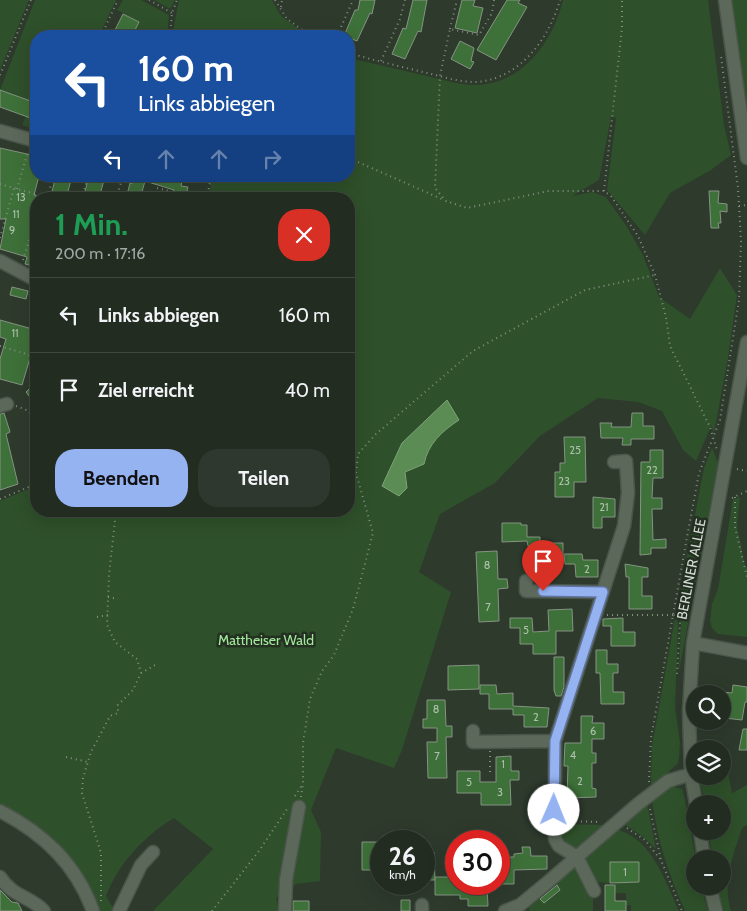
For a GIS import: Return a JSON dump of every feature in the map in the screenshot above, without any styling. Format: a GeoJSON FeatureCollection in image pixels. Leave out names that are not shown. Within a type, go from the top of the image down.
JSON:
{"type":"FeatureCollection","features":[{"type":"Feature","properties":{"kind":"street"},"geometry":{"type":"LineString","coordinates":[[724,0],[747,158]]}},
{"type":"Feature","properties":{"kind":"street"},"geometry":{"type":"LineString","coordinates":[[0,131],[30,139]]}},
{"type":"Feature","properties":{"kind":"street"},"geometry":{"type":"LineString","coordinates":[[0,261],[30,277]]}},
{"type":"Feature","properties":{"kind":"street","name":"BERLINER ALLEE"},"geometry":{"type":"LineString","coordinates":[[690,740],[689,712],[693,644],[747,342]]}},
{"type":"Feature","properties":{"kind":"street"},"geometry":{"type":"LineString","coordinates":[[594,890],[577,857],[559,846],[555,839],[553,829],[555,741],[624,526],[628,493],[626,461],[614,462]]}},
{"type":"Feature","properties":{"kind":"street"},"geometry":{"type":"LineString","coordinates":[[526,581],[526,591],[603,592]]}},
{"type":"Feature","properties":{"kind":"street"},"geometry":{"type":"LineString","coordinates":[[693,644],[747,653]]}},
{"type":"Feature","properties":{"kind":"street"},"geometry":{"type":"LineString","coordinates":[[473,731],[473,742],[555,741]]}},
{"type":"Feature","properties":{"kind":"street"},"geometry":{"type":"LineString","coordinates":[[505,911],[520,905],[668,781],[686,776]]}},
{"type":"Feature","properties":{"kind":"street"},"geometry":{"type":"LineString","coordinates":[[285,911],[285,888],[294,804]]}},
{"type":"Feature","properties":{"kind":"street"},"geometry":{"type":"LineString","coordinates":[[0,811],[16,819],[71,866],[97,908]]}},
{"type":"Feature","properties":{"kind":"street"},"geometry":{"type":"LineString","coordinates":[[119,911],[141,866],[153,852]]}},
{"type":"Feature","properties":{"kind":"street"},"geometry":{"type":"LineString","coordinates":[[0,877],[8,889],[38,904],[44,911]]}},
{"type":"Feature","properties":{"kind":"street"},"geometry":{"type":"LineString","coordinates":[[712,895],[716,911]]}},
{"type":"Feature","properties":{"kind":"path"},"geometry":{"type":"LineString","coordinates":[[0,75],[31,0]]}},
{"type":"Feature","properties":{"kind":"path"},"geometry":{"type":"LineString","coordinates":[[104,30],[118,0]]}},
{"type":"Feature","properties":{"kind":"path"},"geometry":{"type":"LineString","coordinates":[[149,0],[172,13]]}},
{"type":"Feature","properties":{"kind":"path"},"geometry":{"type":"LineString","coordinates":[[171,30],[172,13],[177,0]]}},
{"type":"Feature","properties":{"kind":"path"},"geometry":{"type":"LineString","coordinates":[[275,0],[287,19],[303,30]]}},
{"type":"Feature","properties":{"kind":"path"},"geometry":{"type":"LineString","coordinates":[[281,7],[282,0]]}},
{"type":"Feature","properties":{"kind":"path"},"geometry":{"type":"LineString","coordinates":[[340,30],[353,0]]}},
{"type":"Feature","properties":{"kind":"path"},"geometry":{"type":"LineString","coordinates":[[381,61],[400,19],[405,0]]}},
{"type":"Feature","properties":{"kind":"path"},"geometry":{"type":"LineString","coordinates":[[446,201],[435,188],[440,76],[457,0]]}},
{"type":"Feature","properties":{"kind":"path"},"geometry":{"type":"LineString","coordinates":[[450,29],[479,35],[492,13],[494,0]]}},
{"type":"Feature","properties":{"kind":"path"},"geometry":{"type":"LineString","coordinates":[[355,55],[440,76],[474,82],[488,80],[504,74],[536,50],[555,17],[560,0]]}},
{"type":"Feature","properties":{"kind":"path"},"geometry":{"type":"LineString","coordinates":[[604,191],[622,28],[622,0]]}},
{"type":"Feature","properties":{"kind":"path"},"geometry":{"type":"LineString","coordinates":[[682,911],[661,860],[648,796],[651,738],[700,473],[704,456],[713,441],[720,420],[736,327],[740,280],[739,206],[721,56]]}},
{"type":"Feature","properties":{"kind":"path"},"geometry":{"type":"LineString","coordinates":[[0,238],[28,152]]}},
{"type":"Feature","properties":{"kind":"path"},"geometry":{"type":"LineString","coordinates":[[355,161],[446,201],[467,208],[549,191],[604,191],[611,196],[638,236],[655,275],[666,317],[670,346],[710,427],[717,449],[727,458]]}},
{"type":"Feature","properties":{"kind":"path"},"geometry":{"type":"LineString","coordinates":[[0,184],[30,193]]}},
{"type":"Feature","properties":{"kind":"path"},"geometry":{"type":"LineString","coordinates":[[156,188],[169,192]]}},
{"type":"Feature","properties":{"kind":"path"},"geometry":{"type":"LineString","coordinates":[[739,206],[747,205]]}},
{"type":"Feature","properties":{"kind":"path"},"geometry":{"type":"LineString","coordinates":[[22,262],[30,237]]}},
{"type":"Feature","properties":{"kind":"path"},"geometry":{"type":"LineString","coordinates":[[212,911],[260,851],[294,804],[303,784],[303,743],[310,699],[322,671],[334,655],[353,609],[373,533],[356,472],[358,454],[376,434],[473,351],[585,290],[655,275]]}},
{"type":"Feature","properties":{"kind":"path"},"geometry":{"type":"LineString","coordinates":[[0,346],[30,355]]}},
{"type":"Feature","properties":{"kind":"path"},"geometry":{"type":"LineString","coordinates":[[22,408],[30,413]]}},
{"type":"Feature","properties":{"kind":"path"},"geometry":{"type":"LineString","coordinates":[[737,469],[747,472]]}},
{"type":"Feature","properties":{"kind":"path"},"geometry":{"type":"LineString","coordinates":[[0,499],[30,486]]}},
{"type":"Feature","properties":{"kind":"path"},"geometry":{"type":"LineString","coordinates":[[747,491],[734,497],[735,527],[747,577]]}},
{"type":"Feature","properties":{"kind":"path"},"geometry":{"type":"LineString","coordinates":[[115,517],[107,625],[115,642],[136,659],[141,673]]}},
{"type":"Feature","properties":{"kind":"path"},"geometry":{"type":"LineString","coordinates":[[108,597],[118,599]]}},
{"type":"Feature","properties":{"kind":"path"},"geometry":{"type":"LineString","coordinates":[[97,617],[108,615]]}},
{"type":"Feature","properties":{"kind":"path"},"geometry":{"type":"LineString","coordinates":[[597,615],[674,615],[680,622],[677,674]]}},
{"type":"Feature","properties":{"kind":"path"},"geometry":{"type":"LineString","coordinates":[[97,908],[101,853],[82,793],[83,778],[88,762],[110,716],[118,713],[118,705],[133,690],[141,673],[155,665]]}},
{"type":"Feature","properties":{"kind":"path"},"geometry":{"type":"LineString","coordinates":[[490,742],[490,775]]}},
{"type":"Feature","properties":{"kind":"path"},"geometry":{"type":"LineString","coordinates":[[66,757],[88,762]]}},
{"type":"Feature","properties":{"kind":"path"},"geometry":{"type":"LineString","coordinates":[[294,804],[303,784]]}},
{"type":"Feature","properties":{"kind":"green space"},"geometry":{"type":"Polygon","coordinates":[[[0,0],[29,0],[0,70],[0,0]]]}},
{"type":"Feature","properties":{"kind":"green space"},"geometry":{"type":"Polygon","coordinates":[[[35,0],[116,0],[102,30],[30,30],[30,101],[0,90],[35,0]]]}},
{"type":"Feature","properties":{"kind":"green space"},"geometry":{"type":"Polygon","coordinates":[[[123,0],[141,0],[169,15],[168,30],[135,30],[139,22],[117,10],[123,0]]]}},
{"type":"Feature","properties":{"kind":"green space"},"geometry":{"type":"Polygon","coordinates":[[[154,0],[175,0],[170,9],[154,0]]]}},
{"type":"Feature","properties":{"kind":"green space"},"geometry":{"type":"Polygon","coordinates":[[[179,0],[272,0],[281,16],[300,30],[173,30],[179,0]]]}},
{"type":"Feature","properties":{"kind":"green space","name":"Mattheiser Wald"},"geometry":{"type":"Polygon","coordinates":[[[563,0],[708,0],[724,125],[731,155],[711,170],[670,193],[645,235],[607,190],[616,118],[611,117],[599,180],[572,196],[592,192],[606,197],[627,227],[643,255],[659,297],[690,319],[720,268],[737,295],[714,433],[711,426],[696,461],[683,450],[662,411],[638,402],[598,398],[540,436],[495,483],[440,514],[419,572],[451,592],[402,750],[394,768],[336,748],[311,810],[321,832],[320,881],[296,884],[276,898],[279,911],[153,911],[213,849],[174,818],[143,842],[118,872],[106,896],[115,911],[90,911],[58,856],[0,814],[0,501],[30,488],[30,517],[355,517],[355,192],[210,192],[212,182],[355,182],[355,59],[458,83],[477,85],[494,82],[509,77],[534,57],[552,30],[563,0]]]}},
{"type":"Feature","properties":{"kind":"green space"},"geometry":{"type":"Polygon","coordinates":[[[730,0],[747,0],[747,106],[730,0]]]}},
{"type":"Feature","properties":{"kind":"green space"},"geometry":{"type":"Polygon","coordinates":[[[26,116],[30,117],[30,128],[22,125],[26,116]]]}},
{"type":"Feature","properties":{"kind":"green space"},"geometry":{"type":"Polygon","coordinates":[[[712,448],[718,463],[679,672],[681,622],[676,614],[704,468],[712,448]]]}},
{"type":"Feature","properties":{"kind":"green space"},"geometry":{"type":"Polygon","coordinates":[[[740,497],[737,526],[745,566],[747,567],[747,637],[718,634],[712,628],[710,621],[712,604],[718,589],[733,499],[740,497]]]}},
{"type":"Feature","properties":{"kind":"green space"},"geometry":{"type":"Polygon","coordinates":[[[675,618],[678,623],[675,708],[680,742],[679,758],[678,763],[651,789],[652,746],[675,618]]]}},
{"type":"Feature","properties":{"kind":"green space"},"geometry":{"type":"Polygon","coordinates":[[[701,785],[730,785],[732,793],[747,785],[747,825],[742,828],[731,864],[731,850],[711,850],[710,840],[731,840],[731,795],[703,795],[701,785]]]}},
{"type":"Feature","properties":{"kind":"green space"},"geometry":{"type":"Polygon","coordinates":[[[672,786],[682,789],[686,806],[686,840],[692,840],[694,850],[686,850],[686,895],[704,895],[708,911],[685,911],[664,857],[652,801],[672,786]]]}},
{"type":"Feature","properties":{"kind":"green space"},"geometry":{"type":"Polygon","coordinates":[[[647,804],[656,849],[642,836],[624,824],[647,804]]]}},
{"type":"Feature","properties":{"kind":"green space"},"geometry":{"type":"Polygon","coordinates":[[[557,824],[609,825],[583,848],[575,849],[559,839],[557,824]]]}},
{"type":"Feature","properties":{"kind":"green space"},"geometry":{"type":"Polygon","coordinates":[[[619,830],[631,835],[649,853],[663,875],[679,911],[631,911],[631,905],[626,905],[626,893],[615,893],[615,883],[639,882],[639,862],[610,862],[610,883],[594,882],[582,862],[619,830]]]}},
{"type":"Feature","properties":{"kind":"green space"},"geometry":{"type":"Polygon","coordinates":[[[577,864],[593,895],[593,911],[529,911],[529,905],[539,897],[544,903],[560,890],[556,884],[577,864]]]}},
{"type":"Feature","properties":{"kind":"green space"},"geometry":{"type":"Polygon","coordinates":[[[720,895],[728,895],[731,911],[724,911],[720,895]]]}},
{"type":"Feature","properties":{"kind":"shaded area"},"geometry":{"type":"Polygon","coordinates":[[[447,400],[459,420],[432,444],[424,464],[405,472],[407,488],[399,496],[382,486],[402,443],[447,400]]]}},
{"type":"Feature","properties":{"kind":"building"},"geometry":{"type":"Polygon","coordinates":[[[360,0],[375,0],[372,14],[370,13],[357,41],[355,40],[355,30],[347,30],[355,10],[358,10],[360,0]]]}},
{"type":"Feature","properties":{"kind":"building"},"geometry":{"type":"Polygon","coordinates":[[[413,0],[427,0],[421,32],[418,31],[405,59],[392,54],[403,28],[406,29],[413,0]]]}},
{"type":"Feature","properties":{"kind":"building"},"geometry":{"type":"Polygon","coordinates":[[[462,0],[475,0],[473,6],[483,8],[477,33],[455,28],[462,0]]]}},
{"type":"Feature","properties":{"kind":"building"},"geometry":{"type":"Polygon","coordinates":[[[507,0],[520,0],[518,3],[527,7],[496,60],[477,50],[507,0]]]}},
{"type":"Feature","properties":{"kind":"building"},"geometry":{"type":"Polygon","coordinates":[[[123,14],[139,22],[135,30],[115,30],[123,14]]]}},
{"type":"Feature","properties":{"kind":"building"},"geometry":{"type":"Polygon","coordinates":[[[460,41],[474,48],[471,61],[474,62],[470,69],[451,59],[460,41]]]}},
{"type":"Feature","properties":{"kind":"building"},"geometry":{"type":"Polygon","coordinates":[[[0,90],[30,101],[30,118],[0,107],[0,90]]]}},
{"type":"Feature","properties":{"kind":"building"},"geometry":{"type":"Polygon","coordinates":[[[0,148],[30,155],[30,182],[37,182],[35,192],[30,192],[30,265],[25,264],[27,257],[0,249],[6,219],[0,219],[0,148]]]}},
{"type":"Feature","properties":{"kind":"building"},"geometry":{"type":"Polygon","coordinates":[[[54,182],[70,182],[68,192],[52,192],[54,182]]]}},
{"type":"Feature","properties":{"kind":"building"},"geometry":{"type":"Polygon","coordinates":[[[87,182],[103,182],[101,192],[85,192],[87,182]]]}},
{"type":"Feature","properties":{"kind":"building"},"geometry":{"type":"Polygon","coordinates":[[[145,182],[142,192],[128,192],[130,183],[145,182]]]}},
{"type":"Feature","properties":{"kind":"building"},"geometry":{"type":"Polygon","coordinates":[[[148,182],[182,182],[181,186],[188,187],[187,192],[173,192],[174,190],[148,182]]]}},
{"type":"Feature","properties":{"kind":"building"},"geometry":{"type":"Polygon","coordinates":[[[709,191],[719,191],[718,203],[727,204],[727,212],[720,211],[721,223],[718,223],[719,228],[711,228],[709,191]]]}},
{"type":"Feature","properties":{"kind":"building"},"geometry":{"type":"Polygon","coordinates":[[[12,287],[28,291],[26,299],[10,295],[12,287]]]}},
{"type":"Feature","properties":{"kind":"building"},"geometry":{"type":"Polygon","coordinates":[[[0,320],[30,328],[30,358],[22,385],[0,379],[0,359],[6,339],[0,337],[0,320]]]}},
{"type":"Feature","properties":{"kind":"building"},"geometry":{"type":"Polygon","coordinates":[[[30,388],[30,397],[26,392],[30,388]]]}},
{"type":"Feature","properties":{"kind":"building"},"geometry":{"type":"Polygon","coordinates":[[[4,413],[10,432],[6,434],[18,484],[0,490],[0,414],[4,413]]]}},
{"type":"Feature","properties":{"kind":"building"},"geometry":{"type":"Polygon","coordinates":[[[632,413],[643,413],[643,426],[654,426],[654,439],[631,439],[631,445],[622,445],[623,438],[601,438],[600,423],[612,423],[611,427],[631,427],[632,413]]]}},
{"type":"Feature","properties":{"kind":"building"},"geometry":{"type":"Polygon","coordinates":[[[564,437],[585,437],[586,482],[574,482],[574,497],[555,497],[555,472],[560,472],[560,463],[565,463],[564,437]]]}},
{"type":"Feature","properties":{"kind":"building"},"geometry":{"type":"Polygon","coordinates":[[[650,450],[663,450],[663,478],[653,478],[652,498],[662,498],[662,509],[652,509],[653,540],[666,539],[666,548],[651,548],[651,554],[640,555],[641,462],[650,462],[650,450]]]}},
{"type":"Feature","properties":{"kind":"building"},"geometry":{"type":"Polygon","coordinates":[[[593,497],[615,499],[615,517],[602,517],[602,528],[593,528],[593,497]]]}},
{"type":"Feature","properties":{"kind":"building"},"geometry":{"type":"Polygon","coordinates":[[[502,523],[521,523],[521,525],[527,525],[527,537],[540,537],[540,546],[528,546],[527,541],[502,542],[502,523]]]}},
{"type":"Feature","properties":{"kind":"building"},"geometry":{"type":"Polygon","coordinates":[[[540,543],[563,543],[563,559],[540,559],[540,543]]]}},
{"type":"Feature","properties":{"kind":"building"},"geometry":{"type":"Polygon","coordinates":[[[497,551],[498,579],[507,579],[508,588],[498,589],[499,621],[479,622],[476,552],[497,551]]]}},
{"type":"Feature","properties":{"kind":"building"},"geometry":{"type":"Polygon","coordinates":[[[564,554],[582,554],[583,560],[598,560],[598,577],[576,577],[575,564],[565,564],[564,554]]]}},
{"type":"Feature","properties":{"kind":"building"},"geometry":{"type":"Polygon","coordinates":[[[625,564],[648,568],[648,577],[642,577],[642,596],[652,596],[652,609],[629,609],[629,577],[626,577],[625,564]]]}},
{"type":"Feature","properties":{"kind":"building"},"geometry":{"type":"Polygon","coordinates":[[[572,609],[573,631],[556,631],[556,654],[533,654],[533,644],[520,644],[520,628],[510,628],[510,618],[532,618],[533,632],[549,631],[548,610],[572,609]]]}},
{"type":"Feature","properties":{"kind":"building"},"geometry":{"type":"Polygon","coordinates":[[[623,618],[623,632],[635,632],[635,646],[611,646],[611,626],[603,626],[603,619],[623,618]]]}},
{"type":"Feature","properties":{"kind":"building"},"geometry":{"type":"Polygon","coordinates":[[[596,650],[607,650],[607,664],[618,664],[618,673],[613,673],[613,692],[624,692],[624,704],[601,704],[600,673],[596,673],[596,650]]]}},
{"type":"Feature","properties":{"kind":"building"},"geometry":{"type":"Polygon","coordinates":[[[554,657],[564,657],[564,687],[561,696],[556,696],[554,690],[554,657]]]}},
{"type":"Feature","properties":{"kind":"building"},"geometry":{"type":"Polygon","coordinates":[[[479,665],[479,689],[448,690],[448,666],[479,665]]]}},
{"type":"Feature","properties":{"kind":"building"},"geometry":{"type":"Polygon","coordinates":[[[480,685],[496,685],[497,694],[513,693],[513,706],[549,708],[547,727],[524,727],[524,715],[513,715],[513,709],[489,709],[489,694],[480,694],[480,685]]]}},
{"type":"Feature","properties":{"kind":"building"},"geometry":{"type":"Polygon","coordinates":[[[733,685],[747,687],[747,702],[745,702],[742,720],[731,719],[733,685]]]}},
{"type":"Feature","properties":{"kind":"building"},"geometry":{"type":"Polygon","coordinates":[[[427,700],[445,700],[446,726],[452,726],[452,737],[446,737],[447,778],[428,778],[427,742],[437,742],[437,728],[423,728],[423,719],[427,719],[427,700]]]}},
{"type":"Feature","properties":{"kind":"building"},"geometry":{"type":"Polygon","coordinates":[[[581,716],[593,716],[592,723],[604,723],[604,739],[592,739],[592,753],[596,753],[596,763],[592,763],[592,788],[596,789],[596,797],[567,798],[568,766],[564,766],[565,743],[581,743],[581,716]]]}},
{"type":"Feature","properties":{"kind":"building"},"geometry":{"type":"Polygon","coordinates":[[[743,729],[747,729],[747,750],[739,750],[743,729]]]}},
{"type":"Feature","properties":{"kind":"building"},"geometry":{"type":"Polygon","coordinates":[[[511,756],[511,771],[519,771],[519,780],[510,780],[511,805],[481,805],[481,793],[457,793],[457,771],[480,771],[480,782],[496,782],[496,757],[511,756]]]}},
{"type":"Feature","properties":{"kind":"building"},"geometry":{"type":"Polygon","coordinates":[[[362,842],[370,842],[370,870],[362,870],[362,842]]]}},
{"type":"Feature","properties":{"kind":"building"},"geometry":{"type":"Polygon","coordinates":[[[522,847],[530,847],[531,856],[547,856],[547,869],[514,870],[514,884],[510,884],[510,857],[514,857],[514,854],[523,853],[522,847]]]}},
{"type":"Feature","properties":{"kind":"building"},"geometry":{"type":"Polygon","coordinates":[[[610,862],[639,862],[639,882],[610,883],[610,862]]]}},
{"type":"Feature","properties":{"kind":"building"},"geometry":{"type":"Polygon","coordinates":[[[435,877],[445,877],[445,895],[435,895],[435,877]]]}},
{"type":"Feature","properties":{"kind":"building"},"geometry":{"type":"Polygon","coordinates":[[[557,885],[560,890],[544,903],[540,899],[557,885]]]}},
{"type":"Feature","properties":{"kind":"building"},"geometry":{"type":"Polygon","coordinates":[[[605,885],[615,885],[615,901],[626,901],[626,911],[605,911],[605,885]]]}},
{"type":"Feature","properties":{"kind":"building"},"geometry":{"type":"Polygon","coordinates":[[[0,890],[12,902],[18,903],[22,911],[0,911],[0,890]]]}},
{"type":"Feature","properties":{"kind":"building"},"geometry":{"type":"Polygon","coordinates":[[[460,895],[487,895],[488,906],[468,906],[468,899],[460,899],[460,895]]]}},
{"type":"Feature","properties":{"kind":"building"},"geometry":{"type":"Polygon","coordinates":[[[401,900],[410,900],[410,911],[401,911],[401,900]]]}},
{"type":"Feature","properties":{"kind":"building"},"geometry":{"type":"Polygon","coordinates":[[[293,901],[309,901],[309,911],[293,911],[293,901]]]}},
{"type":"Feature","properties":{"kind":"route"},"geometry":{"type":"LineString","coordinates":[[543,591],[603,592],[555,741],[554,810]]}}]}
